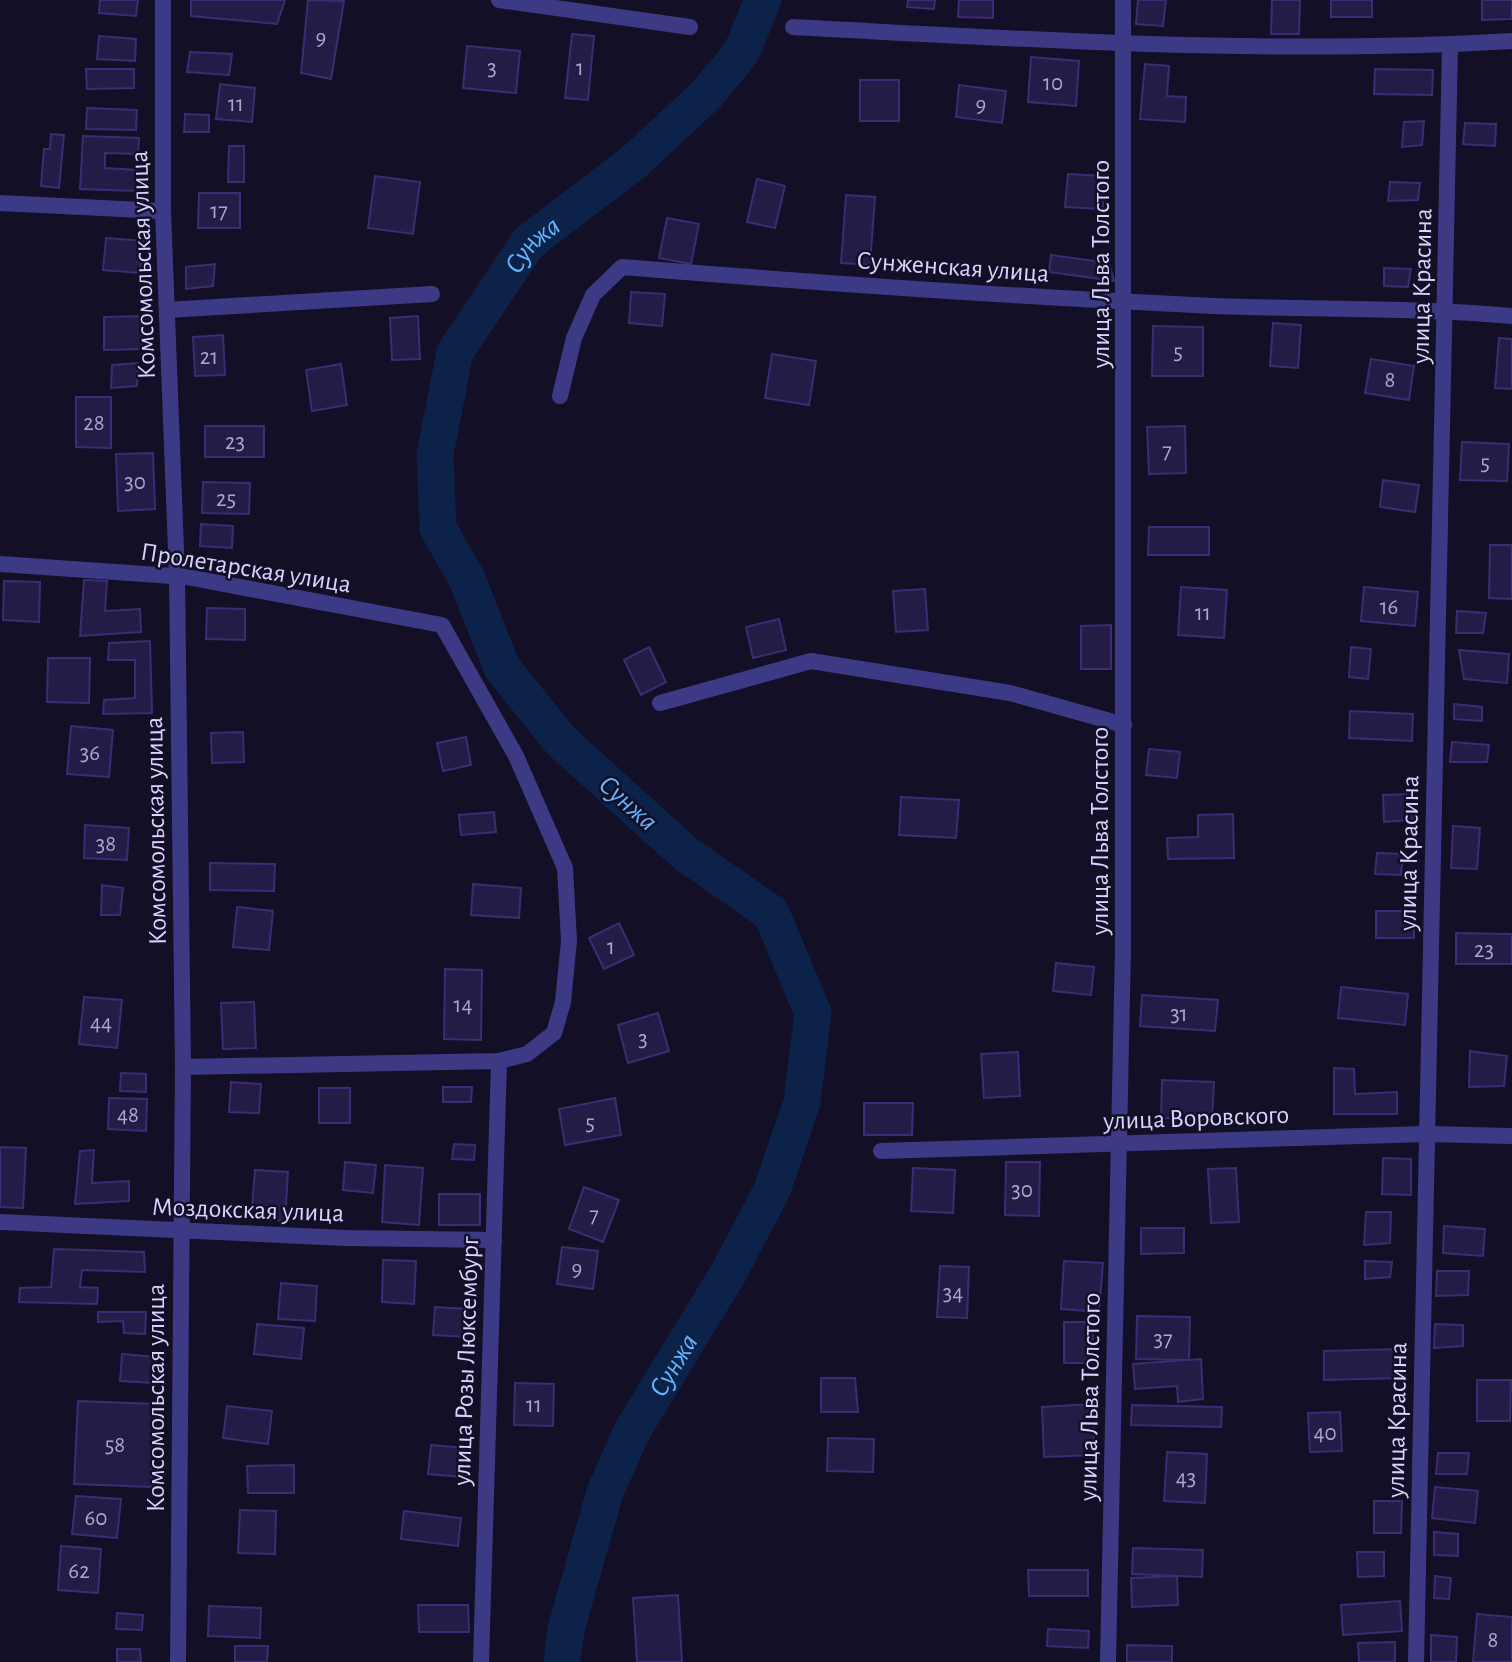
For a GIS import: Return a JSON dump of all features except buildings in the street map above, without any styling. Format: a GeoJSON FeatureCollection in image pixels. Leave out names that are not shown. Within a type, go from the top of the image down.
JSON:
{"type":"FeatureCollection","features":[{"type":"Feature","properties":{"kind":"street","name":"Комсомольская улица"},"geometry":{"type":"LineString","coordinates":[[163,0],[163,211],[177,576],[183,1067],[178,1662]]}},
{"type":"Feature","properties":{"kind":"street"},"geometry":{"type":"LineString","coordinates":[[499,0],[690,27]]}},
{"type":"Feature","properties":{"kind":"street","name":"улица Льва Толстого"},"geometry":{"type":"LineString","coordinates":[[1108,1662],[1124,947],[1126,302],[1123,0]]}},
{"type":"Feature","properties":{"kind":"street"},"geometry":{"type":"LineString","coordinates":[[793,27],[1122,45],[1450,45],[1512,41]]}},
{"type":"Feature","properties":{"kind":"street","name":"улица Красина"},"geometry":{"type":"LineString","coordinates":[[1416,1662],[1450,45]]}},
{"type":"Feature","properties":{"kind":"street"},"geometry":{"type":"LineString","coordinates":[[0,203],[163,211]]}},
{"type":"Feature","properties":{"kind":"street","name":"Сунженская улица"},"geometry":{"type":"LineString","coordinates":[[560,396],[573,338],[593,295],[622,267],[1126,302],[1268,308],[1446,310],[1512,316]]}},
{"type":"Feature","properties":{"kind":"street"},"geometry":{"type":"LineString","coordinates":[[167,310],[432,294]]}},
{"type":"Feature","properties":{"kind":"street","name":"Пролетарская улица"},"geometry":{"type":"LineString","coordinates":[[0,564],[177,576],[442,625],[516,756],[565,868],[569,941],[563,1002],[554,1033],[527,1054],[499,1061]]}},
{"type":"Feature","properties":{"kind":"street"},"geometry":{"type":"LineString","coordinates":[[660,703],[811,661],[1010,693],[1124,725]]}},
{"type":"Feature","properties":{"kind":"street"},"geometry":{"type":"LineString","coordinates":[[183,1067],[499,1061]]}},
{"type":"Feature","properties":{"kind":"street","name":"улица Розы Люксембург"},"geometry":{"type":"LineString","coordinates":[[481,1662],[499,1061]]}},
{"type":"Feature","properties":{"kind":"street","name":"улица Воровского"},"geometry":{"type":"LineString","coordinates":[[881,1151],[1426,1134],[1512,1136]]}},
{"type":"Feature","properties":{"kind":"street","name":"Моздокская улица"},"geometry":{"type":"LineString","coordinates":[[0,1222],[494,1240]]}},
{"type":"Feature","properties":{"kind":"waterway","name":"Сунжа"},"geometry":{"type":"LineString","coordinates":[[562,1662],[566,1629],[605,1492],[632,1431],[729,1272],[772,1190],[802,1102],[813,1013],[771,913],[686,854],[561,741],[502,668],[467,579],[438,528],[435,454],[455,352],[528,243],[635,161],[706,95],[741,53],[763,0]]}}]}
